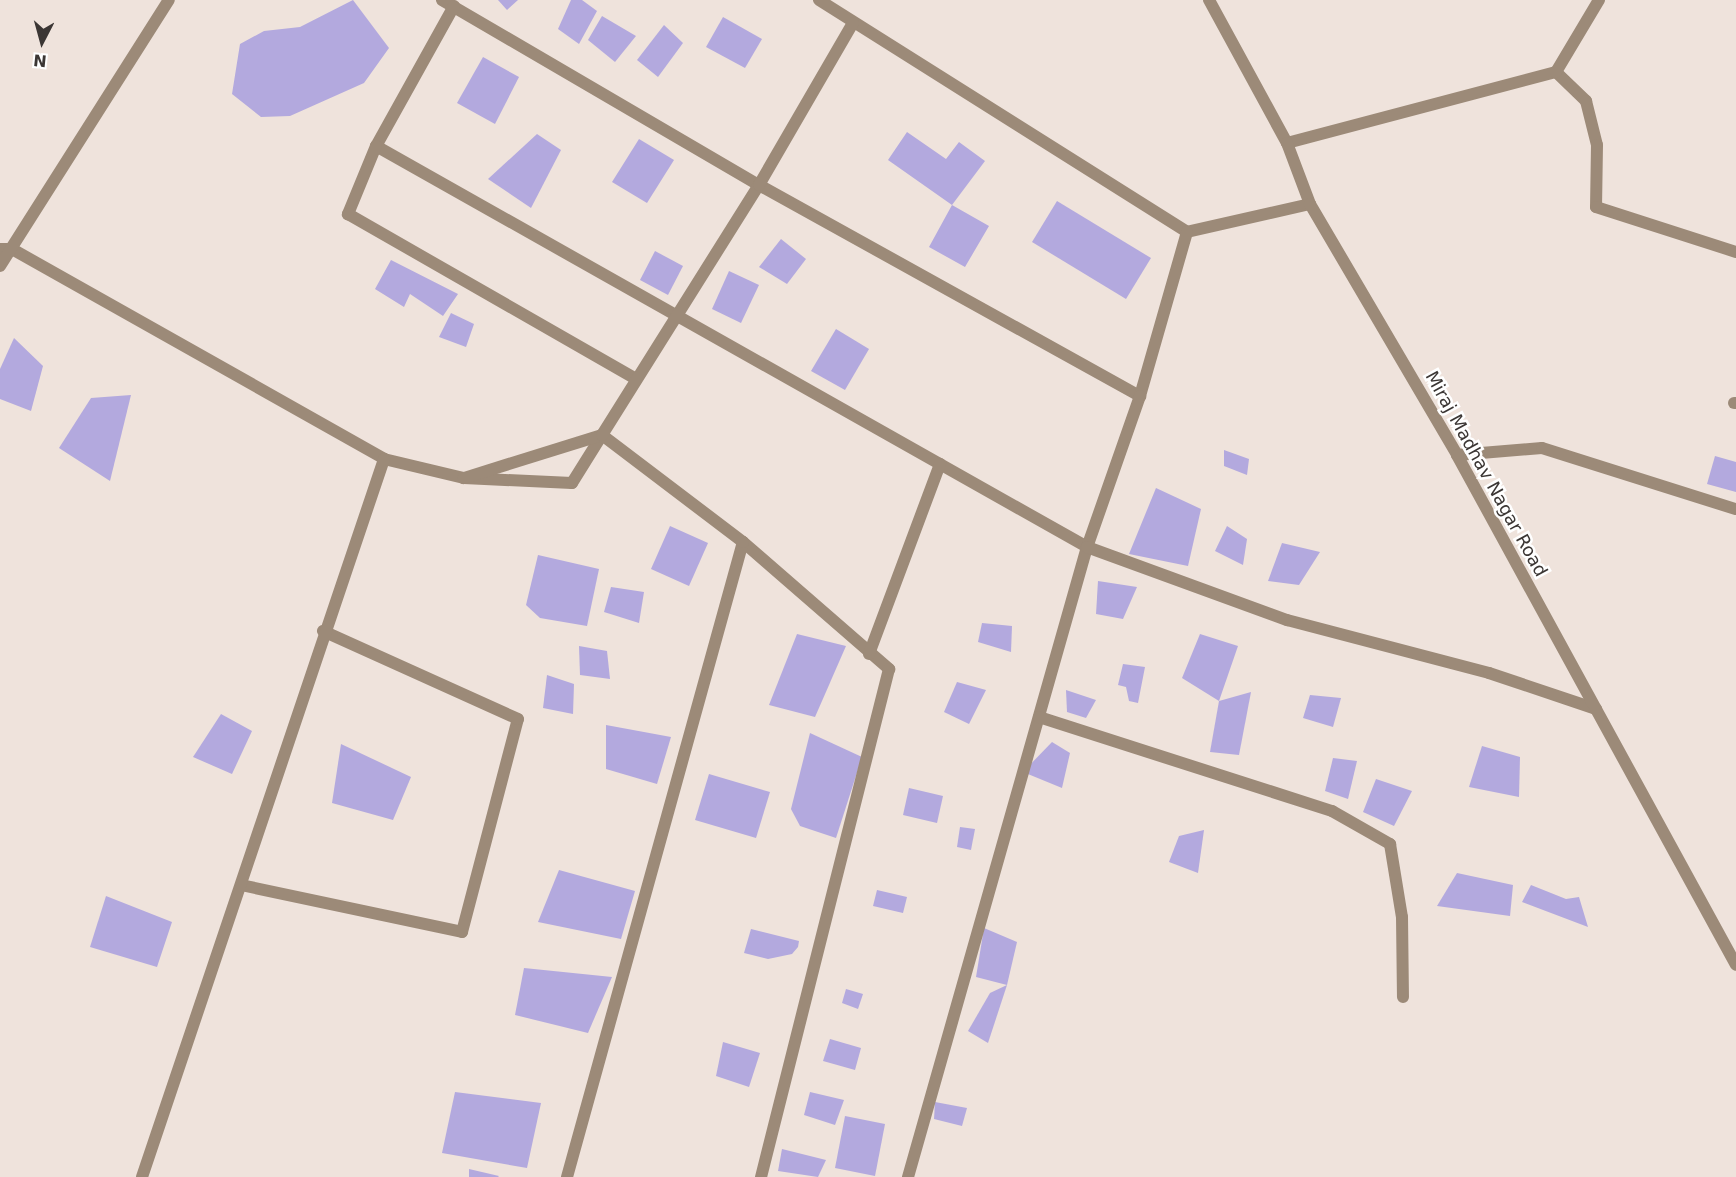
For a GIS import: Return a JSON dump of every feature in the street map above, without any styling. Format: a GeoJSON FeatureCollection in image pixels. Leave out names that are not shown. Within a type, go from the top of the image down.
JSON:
{"type":"FeatureCollection","features":[{"type":"Feature","properties":{"kind":"street"},"geometry":{"type":"LineString","coordinates":[[0,266],[6,249],[169,0]]}},
{"type":"Feature","properties":{"kind":"street"},"geometry":{"type":"LineString","coordinates":[[442,0],[759,185],[1140,396]]}},
{"type":"Feature","properties":{"kind":"street"},"geometry":{"type":"LineString","coordinates":[[819,0],[1186,232],[1310,204]]}},
{"type":"Feature","properties":{"kind":"street","name":"Miraj Madhav Nagar Road"},"geometry":{"type":"LineString","coordinates":[[1209,0],[1287,143],[1310,204],[1457,455],[1736,964]]}},
{"type":"Feature","properties":{"kind":"street"},"geometry":{"type":"LineString","coordinates":[[1287,143],[1556,72],[1599,0]]}},
{"type":"Feature","properties":{"kind":"street"},"geometry":{"type":"LineString","coordinates":[[454,6],[376,146],[348,214],[636,379]]}},
{"type":"Feature","properties":{"kind":"street"},"geometry":{"type":"LineString","coordinates":[[6,249],[384,459],[464,478],[572,483],[759,185],[853,22]]}},
{"type":"Feature","properties":{"kind":"street"},"geometry":{"type":"LineString","coordinates":[[1556,72],[1586,101],[1597,145],[1596,207],[1736,252]]}},
{"type":"Feature","properties":{"kind":"street"},"geometry":{"type":"LineString","coordinates":[[376,146],[677,318],[1087,547],[1287,620],[1489,673],[1596,709]]}},
{"type":"Feature","properties":{"kind":"street"},"geometry":{"type":"LineString","coordinates":[[908,1177],[1087,547],[1140,396],[1186,232]]}},
{"type":"Feature","properties":{"kind":"street"},"geometry":{"type":"LineString","coordinates":[[464,478],[602,435]]}},
{"type":"Feature","properties":{"kind":"street"},"geometry":{"type":"LineString","coordinates":[[602,435],[743,542],[869,654],[889,669],[761,1177]]}},
{"type":"Feature","properties":{"kind":"street"},"geometry":{"type":"LineString","coordinates":[[1457,455],[1542,448],[1736,509]]}},
{"type":"Feature","properties":{"kind":"street"},"geometry":{"type":"LineString","coordinates":[[142,1177],[242,885],[323,631],[384,459]]}},
{"type":"Feature","properties":{"kind":"street"},"geometry":{"type":"LineString","coordinates":[[869,654],[940,464]]}},
{"type":"Feature","properties":{"kind":"street"},"geometry":{"type":"LineString","coordinates":[[567,1177],[743,542]]}},
{"type":"Feature","properties":{"kind":"street"},"geometry":{"type":"LineString","coordinates":[[242,885],[462,932],[518,719],[323,631]]}},
{"type":"Feature","properties":{"kind":"street"},"geometry":{"type":"LineString","coordinates":[[1039,717],[1332,811],[1390,844],[1402,917],[1403,997]]}},
{"type":"Feature","properties":{"kind":"building"},"geometry":{"type":"Polygon","coordinates":[[[353,0],[389,48],[364,83],[290,116],[261,117],[232,94],[240,44],[264,31],[300,27],[353,0]]]}},
{"type":"Feature","properties":{"kind":"building"},"geometry":{"type":"Polygon","coordinates":[[[498,0],[518,0],[507,10],[498,0]]]}},
{"type":"Feature","properties":{"kind":"building"},"geometry":{"type":"Polygon","coordinates":[[[571,0],[582,0],[597,11],[579,44],[558,29],[571,0]]]}},
{"type":"Feature","properties":{"kind":"building"},"geometry":{"type":"Polygon","coordinates":[[[602,16],[636,36],[615,62],[588,40],[602,16]]]}},
{"type":"Feature","properties":{"kind":"building"},"geometry":{"type":"Polygon","coordinates":[[[723,17],[762,39],[745,68],[706,47],[723,17]]]}},
{"type":"Feature","properties":{"kind":"building"},"geometry":{"type":"Polygon","coordinates":[[[664,25],[683,43],[658,77],[637,60],[664,25]]]}},
{"type":"Feature","properties":{"kind":"building"},"geometry":{"type":"Polygon","coordinates":[[[483,57],[519,77],[495,124],[457,103],[483,57]]]}},
{"type":"Feature","properties":{"kind":"building"},"geometry":{"type":"Polygon","coordinates":[[[907,132],[946,159],[959,142],[985,161],[952,205],[888,160],[907,132]]]}},
{"type":"Feature","properties":{"kind":"building"},"geometry":{"type":"Polygon","coordinates":[[[537,134],[561,150],[531,208],[488,179],[537,134]]]}},
{"type":"Feature","properties":{"kind":"building"},"geometry":{"type":"Polygon","coordinates":[[[639,139],[674,160],[647,203],[612,182],[639,139]]]}},
{"type":"Feature","properties":{"kind":"building"},"geometry":{"type":"Polygon","coordinates":[[[1057,201],[1151,258],[1126,299],[1032,242],[1057,201]]]}},
{"type":"Feature","properties":{"kind":"building"},"geometry":{"type":"Polygon","coordinates":[[[952,205],[989,226],[965,267],[929,247],[952,205]]]}},
{"type":"Feature","properties":{"kind":"building"},"geometry":{"type":"Polygon","coordinates":[[[781,239],[806,259],[787,284],[759,267],[781,239]]]}},
{"type":"Feature","properties":{"kind":"building"},"geometry":{"type":"Polygon","coordinates":[[[655,251],[683,266],[668,295],[640,280],[655,251]]]}},
{"type":"Feature","properties":{"kind":"building"},"geometry":{"type":"Polygon","coordinates":[[[391,260],[458,294],[443,316],[410,294],[404,307],[375,289],[391,260]]]}},
{"type":"Feature","properties":{"kind":"building"},"geometry":{"type":"Polygon","coordinates":[[[729,271],[759,285],[741,323],[712,309],[729,271]]]}},
{"type":"Feature","properties":{"kind":"building"},"geometry":{"type":"Polygon","coordinates":[[[451,313],[474,324],[466,347],[439,337],[451,313]]]}},
{"type":"Feature","properties":{"kind":"building"},"geometry":{"type":"Polygon","coordinates":[[[836,329],[869,349],[845,390],[811,371],[836,329]]]}},
{"type":"Feature","properties":{"kind":"building"},"geometry":{"type":"Polygon","coordinates":[[[14,338],[43,366],[31,411],[0,399],[0,369],[14,338]]]}},
{"type":"Feature","properties":{"kind":"building"},"geometry":{"type":"Polygon","coordinates":[[[131,395],[110,481],[59,448],[91,398],[131,395]]]}},
{"type":"Feature","properties":{"kind":"building"},"geometry":{"type":"Polygon","coordinates":[[[1224,450],[1249,459],[1247,475],[1224,466],[1224,450]]]}},
{"type":"Feature","properties":{"kind":"building"},"geometry":{"type":"Polygon","coordinates":[[[1715,456],[1736,462],[1736,492],[1707,484],[1715,456]]]}},
{"type":"Feature","properties":{"kind":"building"},"geometry":{"type":"Polygon","coordinates":[[[1156,488],[1201,509],[1188,566],[1129,554],[1156,488]]]}},
{"type":"Feature","properties":{"kind":"building"},"geometry":{"type":"Polygon","coordinates":[[[670,526],[708,543],[689,586],[651,569],[670,526]]]}},
{"type":"Feature","properties":{"kind":"building"},"geometry":{"type":"Polygon","coordinates":[[[1227,526],[1247,539],[1243,565],[1215,551],[1227,526]]]}},
{"type":"Feature","properties":{"kind":"building"},"geometry":{"type":"Polygon","coordinates":[[[1282,543],[1320,552],[1299,585],[1268,581],[1282,543]]]}},
{"type":"Feature","properties":{"kind":"building"},"geometry":{"type":"Polygon","coordinates":[[[538,555],[599,569],[587,626],[540,618],[526,605],[538,555]]]}},
{"type":"Feature","properties":{"kind":"building"},"geometry":{"type":"Polygon","coordinates":[[[1098,581],[1137,587],[1123,619],[1096,614],[1098,581]]]}},
{"type":"Feature","properties":{"kind":"building"},"geometry":{"type":"Polygon","coordinates":[[[611,587],[644,592],[639,623],[604,612],[611,587]]]}},
{"type":"Feature","properties":{"kind":"building"},"geometry":{"type":"Polygon","coordinates":[[[982,623],[1012,626],[1011,652],[978,642],[982,623]]]}},
{"type":"Feature","properties":{"kind":"building"},"geometry":{"type":"Polygon","coordinates":[[[797,634],[846,646],[815,717],[769,705],[797,634]]]}},
{"type":"Feature","properties":{"kind":"building"},"geometry":{"type":"Polygon","coordinates":[[[1200,634],[1238,646],[1219,701],[1182,678],[1200,634]]]}},
{"type":"Feature","properties":{"kind":"building"},"geometry":{"type":"Polygon","coordinates":[[[579,646],[607,651],[610,679],[580,675],[579,646]]]}},
{"type":"Feature","properties":{"kind":"building"},"geometry":{"type":"Polygon","coordinates":[[[1123,664],[1145,667],[1138,703],[1129,701],[1126,687],[1118,685],[1123,664]]]}},
{"type":"Feature","properties":{"kind":"building"},"geometry":{"type":"Polygon","coordinates":[[[547,675],[574,684],[573,714],[543,708],[547,675]]]}},
{"type":"Feature","properties":{"kind":"building"},"geometry":{"type":"Polygon","coordinates":[[[957,682],[986,690],[969,724],[944,712],[957,682]]]}},
{"type":"Feature","properties":{"kind":"building"},"geometry":{"type":"Polygon","coordinates":[[[1066,690],[1096,700],[1086,718],[1067,712],[1066,690]]]}},
{"type":"Feature","properties":{"kind":"building"},"geometry":{"type":"Polygon","coordinates":[[[1251,692],[1239,755],[1210,752],[1219,701],[1251,692]]]}},
{"type":"Feature","properties":{"kind":"building"},"geometry":{"type":"Polygon","coordinates":[[[1310,695],[1341,698],[1333,727],[1303,718],[1310,695]]]}},
{"type":"Feature","properties":{"kind":"building"},"geometry":{"type":"Polygon","coordinates":[[[221,714],[252,731],[232,774],[193,757],[221,714]]]}},
{"type":"Feature","properties":{"kind":"building"},"geometry":{"type":"Polygon","coordinates":[[[606,725],[671,737],[657,784],[606,769],[606,725]]]}},
{"type":"Feature","properties":{"kind":"building"},"geometry":{"type":"Polygon","coordinates":[[[810,733],[862,757],[836,838],[800,826],[791,809],[810,733]]]}},
{"type":"Feature","properties":{"kind":"building"},"geometry":{"type":"Polygon","coordinates":[[[1052,742],[1070,753],[1062,788],[1023,772],[1052,742]]]}},
{"type":"Feature","properties":{"kind":"building"},"geometry":{"type":"Polygon","coordinates":[[[341,744],[411,777],[393,820],[332,803],[341,744]]]}},
{"type":"Feature","properties":{"kind":"building"},"geometry":{"type":"Polygon","coordinates":[[[1482,746],[1520,757],[1519,797],[1469,787],[1482,746]]]}},
{"type":"Feature","properties":{"kind":"building"},"geometry":{"type":"Polygon","coordinates":[[[1333,758],[1357,761],[1348,799],[1325,791],[1333,758]]]}},
{"type":"Feature","properties":{"kind":"building"},"geometry":{"type":"Polygon","coordinates":[[[709,774],[770,792],[756,838],[695,820],[709,774]]]}},
{"type":"Feature","properties":{"kind":"building"},"geometry":{"type":"Polygon","coordinates":[[[1376,779],[1412,791],[1394,826],[1363,812],[1376,779]]]}},
{"type":"Feature","properties":{"kind":"building"},"geometry":{"type":"Polygon","coordinates":[[[909,788],[943,796],[937,823],[903,815],[909,788]]]}},
{"type":"Feature","properties":{"kind":"building"},"geometry":{"type":"Polygon","coordinates":[[[960,827],[975,829],[971,850],[957,847],[960,827]]]}},
{"type":"Feature","properties":{"kind":"building"},"geometry":{"type":"Polygon","coordinates":[[[1204,830],[1198,873],[1169,862],[1179,836],[1204,830]]]}},
{"type":"Feature","properties":{"kind":"building"},"geometry":{"type":"Polygon","coordinates":[[[559,870],[635,891],[621,939],[538,922],[559,870]]]}},
{"type":"Feature","properties":{"kind":"building"},"geometry":{"type":"Polygon","coordinates":[[[1457,873],[1513,885],[1510,916],[1437,906],[1457,873]]]}},
{"type":"Feature","properties":{"kind":"building"},"geometry":{"type":"Polygon","coordinates":[[[1531,885],[1566,899],[1579,897],[1588,927],[1522,902],[1531,885]]]}},
{"type":"Feature","properties":{"kind":"building"},"geometry":{"type":"Polygon","coordinates":[[[877,890],[907,897],[903,913],[873,906],[877,890]]]}},
{"type":"Feature","properties":{"kind":"building"},"geometry":{"type":"Polygon","coordinates":[[[106,896],[172,922],[157,967],[90,947],[106,896]]]}},
{"type":"Feature","properties":{"kind":"building"},"geometry":{"type":"Polygon","coordinates":[[[984,928],[1017,942],[1007,985],[976,977],[984,928]]]}},
{"type":"Feature","properties":{"kind":"building"},"geometry":{"type":"Polygon","coordinates":[[[751,929],[799,941],[798,947],[792,954],[768,959],[744,953],[751,929]]]}},
{"type":"Feature","properties":{"kind":"building"},"geometry":{"type":"Polygon","coordinates":[[[524,968],[612,977],[588,1033],[515,1015],[524,968]]]}},
{"type":"Feature","properties":{"kind":"building"},"geometry":{"type":"Polygon","coordinates":[[[1007,985],[988,1043],[968,1031],[990,993],[1007,985]]]}},
{"type":"Feature","properties":{"kind":"building"},"geometry":{"type":"Polygon","coordinates":[[[846,989],[863,994],[858,1009],[842,1003],[846,989]]]}},
{"type":"Feature","properties":{"kind":"building"},"geometry":{"type":"Polygon","coordinates":[[[830,1039],[861,1048],[855,1070],[823,1061],[830,1039]]]}},
{"type":"Feature","properties":{"kind":"building"},"geometry":{"type":"Polygon","coordinates":[[[723,1042],[760,1053],[749,1087],[716,1076],[723,1042]]]}},
{"type":"Feature","properties":{"kind":"building"},"geometry":{"type":"Polygon","coordinates":[[[455,1092],[541,1103],[527,1168],[442,1153],[455,1092]]]}},
{"type":"Feature","properties":{"kind":"building"},"geometry":{"type":"Polygon","coordinates":[[[810,1092],[844,1100],[835,1125],[804,1115],[810,1092]]]}},
{"type":"Feature","properties":{"kind":"building"},"geometry":{"type":"Polygon","coordinates":[[[935,1102],[967,1108],[962,1126],[934,1119],[935,1102]]]}},
{"type":"Feature","properties":{"kind":"building"},"geometry":{"type":"Polygon","coordinates":[[[845,1116],[885,1124],[875,1176],[835,1168],[845,1116]]]}},
{"type":"Feature","properties":{"kind":"building"},"geometry":{"type":"Polygon","coordinates":[[[782,1149],[826,1160],[818,1177],[778,1171],[782,1149]]]}},
{"type":"Feature","properties":{"kind":"building"},"geometry":{"type":"Polygon","coordinates":[[[469,1169],[499,1176],[469,1177],[469,1169]]]}}]}
